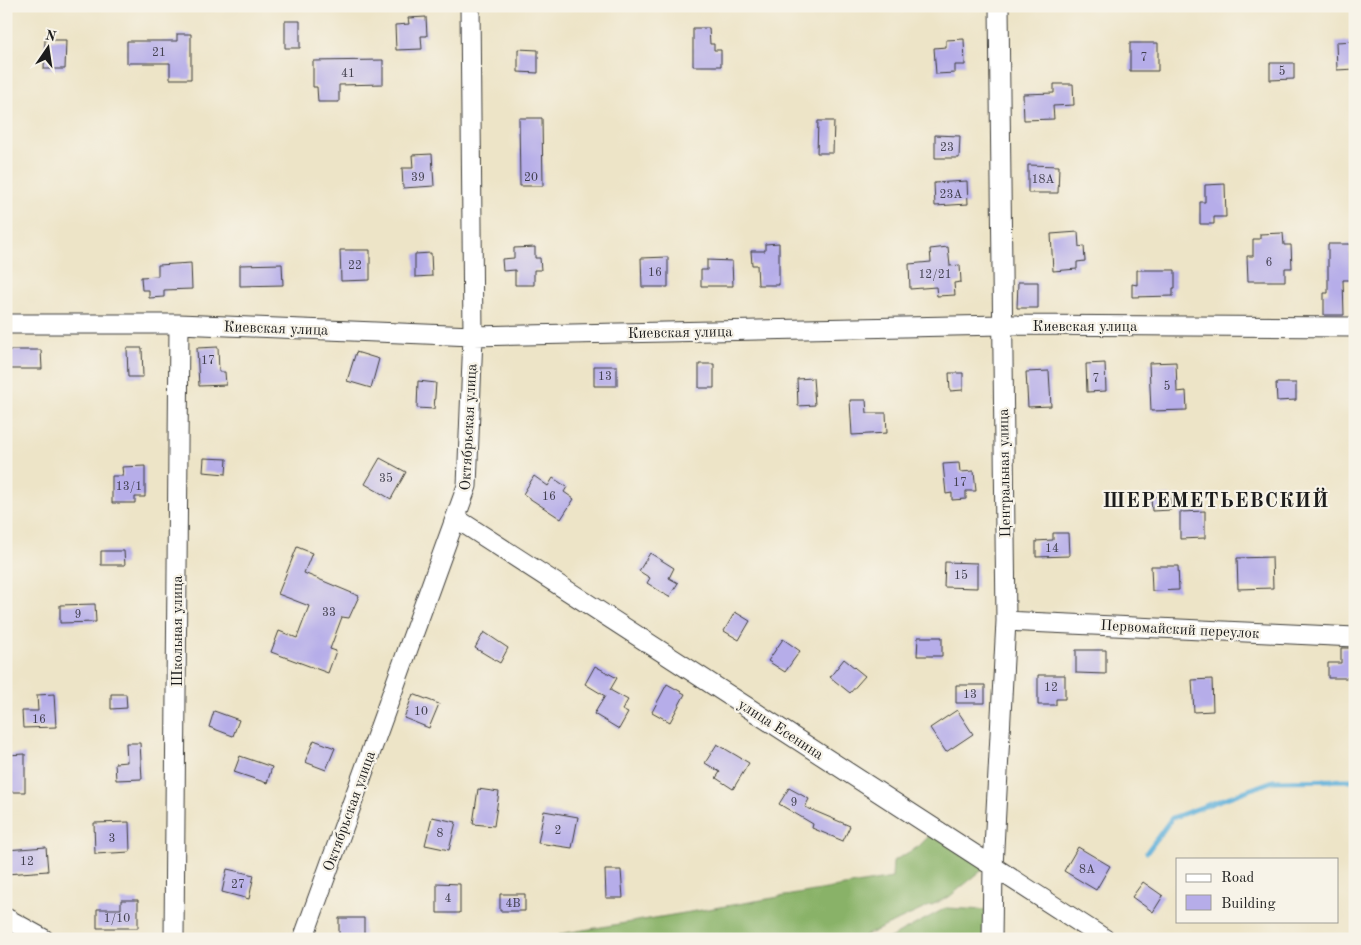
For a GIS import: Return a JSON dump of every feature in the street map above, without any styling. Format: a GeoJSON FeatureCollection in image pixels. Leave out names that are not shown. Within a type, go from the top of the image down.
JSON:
{"type":"FeatureCollection","features":[{"type":"Feature","properties":{"kind":"street","name":"Октябрьская улица"},"geometry":{"type":"LineString","coordinates":[[303,939],[444,545],[457,519],[467,486],[473,336],[470,6]]}},
{"type":"Feature","properties":{"kind":"street","name":"Центральная улица"},"geometry":{"type":"LineString","coordinates":[[992,939],[993,867],[1006,621],[998,6]]}},
{"type":"Feature","properties":{"kind":"street","name":"Киевская улица"},"geometry":{"type":"LineString","coordinates":[[6,324],[179,324],[473,336],[1002,325],[1355,327]]}},
{"type":"Feature","properties":{"kind":"street","name":"Школьная улица"},"geometry":{"type":"LineString","coordinates":[[174,939],[179,324]]}},
{"type":"Feature","properties":{"kind":"street","name":"улица Есенина"},"geometry":{"type":"LineString","coordinates":[[457,519],[1105,939]]}},
{"type":"Feature","properties":{"kind":"street","name":"Первомайский переулок"},"geometry":{"type":"LineString","coordinates":[[1006,621],[1355,637]]}},
{"type":"Feature","properties":{"kind":"street"},"geometry":{"type":"LineString","coordinates":[[6,918],[44,939]]}},
{"type":"Feature","properties":{"kind":"green space"},"geometry":{"type":"Polygon","coordinates":[[[933,832],[986,867],[949,897],[858,939],[558,939],[560,934],[892,878],[893,861],[918,847],[933,832]]]}},
{"type":"Feature","properties":{"kind":"green space"},"geometry":{"type":"Polygon","coordinates":[[[946,908],[987,910],[987,939],[888,939],[946,908]]]}},
{"type":"Feature","properties":{"kind":"building"},"geometry":{"type":"Polygon","coordinates":[[[426,17],[427,36],[421,36],[422,49],[396,50],[395,25],[409,24],[408,18],[426,17]]]}},
{"type":"Feature","properties":{"kind":"building"},"geometry":{"type":"Polygon","coordinates":[[[285,21],[300,21],[300,48],[285,48],[285,21]]]}},
{"type":"Feature","properties":{"kind":"building"},"geometry":{"type":"Polygon","coordinates":[[[693,28],[709,28],[710,44],[714,44],[714,50],[721,50],[721,66],[693,66],[693,28]]]}},
{"type":"Feature","properties":{"kind":"building"},"geometry":{"type":"Polygon","coordinates":[[[177,34],[191,34],[191,79],[170,79],[170,63],[127,63],[127,41],[177,41],[177,34]]]}},
{"type":"Feature","properties":{"kind":"building"},"geometry":{"type":"Polygon","coordinates":[[[964,39],[965,65],[955,65],[955,73],[936,74],[934,48],[946,47],[946,40],[964,39]]]}},
{"type":"Feature","properties":{"kind":"building"},"geometry":{"type":"Polygon","coordinates":[[[45,40],[66,40],[65,69],[44,69],[45,40]]]}},
{"type":"Feature","properties":{"kind":"building"},"geometry":{"type":"Polygon","coordinates":[[[1355,41],[1355,69],[1337,70],[1336,42],[1355,41]]]}},
{"type":"Feature","properties":{"kind":"building"},"geometry":{"type":"Polygon","coordinates":[[[1130,43],[1158,43],[1158,71],[1130,71],[1130,43]]]}},
{"type":"Feature","properties":{"kind":"building"},"geometry":{"type":"Polygon","coordinates":[[[518,49],[538,50],[538,73],[518,72],[518,49]]]}},
{"type":"Feature","properties":{"kind":"building"},"geometry":{"type":"Polygon","coordinates":[[[383,60],[383,84],[339,85],[339,102],[318,102],[317,87],[313,87],[313,61],[383,60]]]}},
{"type":"Feature","properties":{"kind":"building"},"geometry":{"type":"Polygon","coordinates":[[[1270,63],[1294,63],[1294,79],[1270,80],[1270,63]]]}},
{"type":"Feature","properties":{"kind":"building"},"geometry":{"type":"Polygon","coordinates":[[[1054,84],[1073,84],[1074,105],[1053,106],[1054,119],[1024,120],[1023,94],[1054,93],[1054,84]]]}},
{"type":"Feature","properties":{"kind":"building"},"geometry":{"type":"Polygon","coordinates":[[[519,118],[542,118],[543,186],[520,186],[519,118]]]}},
{"type":"Feature","properties":{"kind":"building"},"geometry":{"type":"Polygon","coordinates":[[[818,121],[834,121],[833,153],[817,153],[818,121]]]}},
{"type":"Feature","properties":{"kind":"building"},"geometry":{"type":"Polygon","coordinates":[[[935,135],[960,136],[959,158],[935,158],[935,135]]]}},
{"type":"Feature","properties":{"kind":"building"},"geometry":{"type":"Polygon","coordinates":[[[432,154],[434,186],[403,188],[402,168],[413,168],[412,155],[432,154]]]}},
{"type":"Feature","properties":{"kind":"building"},"geometry":{"type":"Polygon","coordinates":[[[1028,165],[1059,166],[1058,193],[1028,193],[1028,165]]]}},
{"type":"Feature","properties":{"kind":"building"},"geometry":{"type":"Polygon","coordinates":[[[967,181],[968,204],[935,206],[934,183],[967,181]]]}},
{"type":"Feature","properties":{"kind":"building"},"geometry":{"type":"Polygon","coordinates":[[[1225,184],[1226,217],[1214,217],[1214,224],[1200,224],[1200,202],[1205,202],[1205,185],[1225,184]]]}},
{"type":"Feature","properties":{"kind":"building"},"geometry":{"type":"Polygon","coordinates":[[[1078,232],[1079,247],[1084,246],[1085,261],[1077,262],[1077,269],[1053,271],[1051,234],[1078,232]]]}},
{"type":"Feature","properties":{"kind":"building"},"geometry":{"type":"Polygon","coordinates":[[[1283,233],[1284,245],[1291,245],[1292,268],[1285,268],[1285,281],[1248,281],[1247,256],[1253,256],[1253,239],[1260,239],[1260,234],[1283,233]]]}},
{"type":"Feature","properties":{"kind":"building"},"geometry":{"type":"Polygon","coordinates":[[[779,243],[779,285],[758,285],[757,265],[752,265],[751,251],[765,251],[765,244],[779,243]]]}},
{"type":"Feature","properties":{"kind":"building"},"geometry":{"type":"Polygon","coordinates":[[[1328,244],[1350,244],[1350,280],[1343,280],[1344,315],[1324,315],[1324,293],[1328,293],[1328,244]]]}},
{"type":"Feature","properties":{"kind":"building"},"geometry":{"type":"Polygon","coordinates":[[[535,247],[535,258],[540,258],[541,270],[534,270],[534,285],[515,285],[515,270],[503,271],[502,259],[514,258],[514,248],[535,247]]]}},
{"type":"Feature","properties":{"kind":"building"},"geometry":{"type":"Polygon","coordinates":[[[948,247],[950,266],[960,265],[961,282],[954,283],[955,295],[937,296],[936,287],[910,289],[909,264],[931,262],[930,249],[948,247]]]}},
{"type":"Feature","properties":{"kind":"building"},"geometry":{"type":"Polygon","coordinates":[[[340,250],[370,250],[370,280],[341,281],[340,250]]]}},
{"type":"Feature","properties":{"kind":"building"},"geometry":{"type":"Polygon","coordinates":[[[431,253],[432,276],[415,277],[415,254],[431,253]]]}},
{"type":"Feature","properties":{"kind":"building"},"geometry":{"type":"Polygon","coordinates":[[[668,257],[668,287],[642,287],[641,258],[668,257]]]}},
{"type":"Feature","properties":{"kind":"building"},"geometry":{"type":"Polygon","coordinates":[[[707,260],[732,261],[733,286],[701,286],[701,270],[707,270],[707,260]]]}},
{"type":"Feature","properties":{"kind":"building"},"geometry":{"type":"Polygon","coordinates":[[[191,263],[192,289],[164,290],[164,297],[149,298],[149,290],[142,290],[141,277],[158,276],[158,265],[191,263]]]}},
{"type":"Feature","properties":{"kind":"building"},"geometry":{"type":"Polygon","coordinates":[[[282,264],[283,285],[240,286],[240,265],[282,264]]]}},
{"type":"Feature","properties":{"kind":"building"},"geometry":{"type":"Polygon","coordinates":[[[1137,270],[1175,270],[1173,296],[1132,297],[1132,284],[1137,285],[1137,270]]]}},
{"type":"Feature","properties":{"kind":"building"},"geometry":{"type":"Polygon","coordinates":[[[1018,282],[1038,282],[1038,308],[1017,308],[1018,282]]]}},
{"type":"Feature","properties":{"kind":"building"},"geometry":{"type":"Polygon","coordinates":[[[218,347],[219,372],[225,372],[226,385],[199,386],[197,348],[218,347]]]}},
{"type":"Feature","properties":{"kind":"building"},"geometry":{"type":"Polygon","coordinates":[[[127,348],[142,348],[143,377],[128,377],[127,348]]]}},
{"type":"Feature","properties":{"kind":"building"},"geometry":{"type":"Polygon","coordinates":[[[6,350],[41,350],[42,369],[6,369],[6,350]]]}},
{"type":"Feature","properties":{"kind":"building"},"geometry":{"type":"Polygon","coordinates":[[[356,352],[379,359],[371,388],[347,381],[356,352]]]}},
{"type":"Feature","properties":{"kind":"building"},"geometry":{"type":"Polygon","coordinates":[[[1176,362],[1177,392],[1186,391],[1187,410],[1151,411],[1149,363],[1176,362]]]}},
{"type":"Feature","properties":{"kind":"building"},"geometry":{"type":"Polygon","coordinates":[[[1105,363],[1106,391],[1087,392],[1086,364],[1105,363]]]}},
{"type":"Feature","properties":{"kind":"building"},"geometry":{"type":"Polygon","coordinates":[[[699,364],[714,364],[714,388],[699,388],[699,364]]]}},
{"type":"Feature","properties":{"kind":"building"},"geometry":{"type":"Polygon","coordinates":[[[594,366],[617,366],[617,386],[594,386],[594,366]]]}},
{"type":"Feature","properties":{"kind":"building"},"geometry":{"type":"Polygon","coordinates":[[[1049,371],[1051,406],[1028,407],[1026,372],[1049,371]]]}},
{"type":"Feature","properties":{"kind":"building"},"geometry":{"type":"Polygon","coordinates":[[[949,373],[963,373],[963,390],[950,391],[949,373]]]}},
{"type":"Feature","properties":{"kind":"building"},"geometry":{"type":"Polygon","coordinates":[[[813,378],[815,405],[798,406],[797,379],[813,378]]]}},
{"type":"Feature","properties":{"kind":"building"},"geometry":{"type":"Polygon","coordinates":[[[418,381],[436,383],[434,409],[417,408],[418,381]]]}},
{"type":"Feature","properties":{"kind":"building"},"geometry":{"type":"Polygon","coordinates":[[[1276,383],[1296,383],[1296,400],[1277,401],[1276,383]]]}},
{"type":"Feature","properties":{"kind":"building"},"geometry":{"type":"Polygon","coordinates":[[[850,400],[866,400],[867,413],[886,413],[887,433],[852,435],[850,400]]]}},
{"type":"Feature","properties":{"kind":"building"},"geometry":{"type":"Polygon","coordinates":[[[204,458],[227,459],[226,474],[203,472],[204,458]]]}},
{"type":"Feature","properties":{"kind":"building"},"geometry":{"type":"Polygon","coordinates":[[[380,458],[406,472],[391,499],[365,484],[380,458]]]}},
{"type":"Feature","properties":{"kind":"building"},"geometry":{"type":"Polygon","coordinates":[[[959,463],[960,472],[974,471],[976,491],[966,491],[966,499],[952,500],[952,493],[946,494],[943,464],[959,463]]]}},
{"type":"Feature","properties":{"kind":"building"},"geometry":{"type":"Polygon","coordinates":[[[145,466],[145,497],[135,497],[135,503],[112,503],[112,476],[123,476],[122,467],[145,466]]]}},
{"type":"Feature","properties":{"kind":"building"},"geometry":{"type":"Polygon","coordinates":[[[534,476],[548,486],[553,478],[567,487],[564,492],[574,499],[561,519],[523,494],[534,476]]]}},
{"type":"Feature","properties":{"kind":"building"},"geometry":{"type":"Polygon","coordinates":[[[1170,495],[1171,510],[1152,511],[1151,497],[1170,495]]]}},
{"type":"Feature","properties":{"kind":"building"},"geometry":{"type":"Polygon","coordinates":[[[1205,511],[1205,538],[1180,539],[1180,512],[1205,511]]]}},
{"type":"Feature","properties":{"kind":"building"},"geometry":{"type":"Polygon","coordinates":[[[1053,533],[1068,533],[1069,556],[1036,557],[1036,541],[1053,540],[1053,533]]]}},
{"type":"Feature","properties":{"kind":"building"},"geometry":{"type":"Polygon","coordinates":[[[297,547],[312,553],[304,573],[359,596],[349,618],[342,617],[330,649],[336,651],[328,673],[271,652],[279,631],[297,638],[309,606],[278,594],[297,547]]]}},
{"type":"Feature","properties":{"kind":"building"},"geometry":{"type":"Polygon","coordinates":[[[101,551],[124,551],[125,565],[101,565],[101,551]]]}},
{"type":"Feature","properties":{"kind":"building"},"geometry":{"type":"Polygon","coordinates":[[[650,553],[674,568],[669,578],[678,583],[669,597],[647,583],[650,578],[639,571],[650,553]]]}},
{"type":"Feature","properties":{"kind":"building"},"geometry":{"type":"Polygon","coordinates":[[[1272,557],[1273,588],[1238,589],[1237,558],[1272,557]]]}},
{"type":"Feature","properties":{"kind":"building"},"geometry":{"type":"Polygon","coordinates":[[[945,562],[977,563],[977,588],[944,587],[945,562]]]}},
{"type":"Feature","properties":{"kind":"building"},"geometry":{"type":"Polygon","coordinates":[[[1151,566],[1178,566],[1179,590],[1152,591],[1151,566]]]}},
{"type":"Feature","properties":{"kind":"building"},"geometry":{"type":"Polygon","coordinates":[[[95,604],[96,622],[60,623],[60,605],[95,604]]]}},
{"type":"Feature","properties":{"kind":"building"},"geometry":{"type":"Polygon","coordinates":[[[735,612],[750,621],[739,640],[724,631],[735,612]]]}},
{"type":"Feature","properties":{"kind":"building"},"geometry":{"type":"Polygon","coordinates":[[[484,632],[508,648],[500,663],[475,648],[484,632]]]}},
{"type":"Feature","properties":{"kind":"building"},"geometry":{"type":"Polygon","coordinates":[[[918,637],[942,637],[942,656],[917,656],[918,637]]]}},
{"type":"Feature","properties":{"kind":"building"},"geometry":{"type":"Polygon","coordinates":[[[783,639],[800,651],[785,672],[768,661],[783,639]]]}},
{"type":"Feature","properties":{"kind":"building"},"geometry":{"type":"Polygon","coordinates":[[[1341,648],[1355,648],[1355,678],[1328,678],[1328,663],[1341,663],[1341,648]]]}},
{"type":"Feature","properties":{"kind":"building"},"geometry":{"type":"Polygon","coordinates":[[[1076,650],[1106,650],[1106,674],[1076,673],[1076,650]]]}},
{"type":"Feature","properties":{"kind":"building"},"geometry":{"type":"Polygon","coordinates":[[[844,659],[865,676],[850,693],[830,677],[844,659]]]}},
{"type":"Feature","properties":{"kind":"building"},"geometry":{"type":"Polygon","coordinates":[[[595,666],[617,678],[610,690],[628,700],[622,710],[628,713],[619,729],[594,714],[605,696],[585,684],[595,666]]]}},
{"type":"Feature","properties":{"kind":"building"},"geometry":{"type":"Polygon","coordinates":[[[1038,675],[1065,675],[1065,699],[1056,699],[1056,705],[1038,705],[1038,675]]]}},
{"type":"Feature","properties":{"kind":"building"},"geometry":{"type":"Polygon","coordinates":[[[1212,679],[1213,711],[1194,712],[1192,680],[1212,679]]]}},
{"type":"Feature","properties":{"kind":"building"},"geometry":{"type":"Polygon","coordinates":[[[667,684],[685,694],[670,722],[652,712],[667,684]]]}},
{"type":"Feature","properties":{"kind":"building"},"geometry":{"type":"Polygon","coordinates":[[[956,685],[985,685],[985,703],[956,703],[956,685]]]}},
{"type":"Feature","properties":{"kind":"building"},"geometry":{"type":"Polygon","coordinates":[[[54,694],[56,727],[23,728],[22,711],[38,711],[37,695],[54,694]]]}},
{"type":"Feature","properties":{"kind":"building"},"geometry":{"type":"Polygon","coordinates":[[[111,694],[126,694],[127,708],[111,709],[111,694]]]}},
{"type":"Feature","properties":{"kind":"building"},"geometry":{"type":"Polygon","coordinates":[[[413,694],[439,704],[429,728],[404,718],[413,694]]]}},
{"type":"Feature","properties":{"kind":"building"},"geometry":{"type":"Polygon","coordinates":[[[957,710],[973,734],[946,752],[930,728],[957,710]]]}},
{"type":"Feature","properties":{"kind":"building"},"geometry":{"type":"Polygon","coordinates":[[[214,711],[239,720],[233,736],[209,727],[214,711]]]}},
{"type":"Feature","properties":{"kind":"building"},"geometry":{"type":"Polygon","coordinates":[[[314,740],[335,748],[326,770],[305,762],[314,740]]]}},
{"type":"Feature","properties":{"kind":"building"},"geometry":{"type":"Polygon","coordinates":[[[126,743],[140,743],[142,779],[116,780],[115,763],[127,762],[126,743]]]}},
{"type":"Feature","properties":{"kind":"building"},"geometry":{"type":"Polygon","coordinates":[[[717,744],[749,763],[733,789],[716,778],[720,772],[705,763],[717,744]]]}},
{"type":"Feature","properties":{"kind":"building"},"geometry":{"type":"Polygon","coordinates":[[[25,754],[25,792],[6,792],[6,755],[25,754]]]}},
{"type":"Feature","properties":{"kind":"building"},"geometry":{"type":"Polygon","coordinates":[[[240,756],[272,767],[267,783],[234,772],[240,756]]]}},
{"type":"Feature","properties":{"kind":"building"},"geometry":{"type":"Polygon","coordinates":[[[789,788],[809,799],[805,807],[850,826],[843,841],[812,828],[813,824],[779,804],[789,788]]]}},
{"type":"Feature","properties":{"kind":"building"},"geometry":{"type":"Polygon","coordinates":[[[478,789],[499,792],[494,826],[473,824],[478,789]]]}},
{"type":"Feature","properties":{"kind":"building"},"geometry":{"type":"Polygon","coordinates":[[[544,811],[578,817],[572,848],[538,843],[544,811]]]}},
{"type":"Feature","properties":{"kind":"building"},"geometry":{"type":"Polygon","coordinates":[[[432,817],[456,822],[449,850],[425,845],[432,817]]]}},
{"type":"Feature","properties":{"kind":"building"},"geometry":{"type":"Polygon","coordinates":[[[129,822],[130,852],[95,854],[94,823],[129,822]]]}},
{"type":"Feature","properties":{"kind":"building"},"geometry":{"type":"Polygon","coordinates":[[[46,847],[48,871],[6,874],[6,850],[46,847]]]}},
{"type":"Feature","properties":{"kind":"building"},"geometry":{"type":"Polygon","coordinates":[[[1078,847],[1110,866],[1096,890],[1064,871],[1078,847]]]}},
{"type":"Feature","properties":{"kind":"building"},"geometry":{"type":"Polygon","coordinates":[[[227,869],[254,875],[249,899],[222,892],[227,869]]]}},
{"type":"Feature","properties":{"kind":"building"},"geometry":{"type":"Polygon","coordinates":[[[605,870],[621,870],[623,898],[606,898],[605,870]]]}},
{"type":"Feature","properties":{"kind":"building"},"geometry":{"type":"Polygon","coordinates":[[[1143,882],[1163,896],[1153,912],[1132,897],[1143,882]]]}},
{"type":"Feature","properties":{"kind":"building"},"geometry":{"type":"Polygon","coordinates":[[[437,883],[460,884],[460,913],[437,913],[437,883]]]}},
{"type":"Feature","properties":{"kind":"building"},"geometry":{"type":"Polygon","coordinates":[[[500,894],[525,894],[525,911],[500,911],[500,894]]]}},
{"type":"Feature","properties":{"kind":"building"},"geometry":{"type":"Polygon","coordinates":[[[121,900],[138,900],[138,928],[97,928],[97,909],[121,909],[121,900]]]}},
{"type":"Feature","properties":{"kind":"building"},"geometry":{"type":"Polygon","coordinates":[[[339,918],[364,918],[364,939],[339,939],[339,918]]]}},
{"type":"Feature","properties":{"kind":"waterway"},"geometry":{"type":"LineString","coordinates":[[1147,852],[1172,818],[1273,781],[1355,780]]}},
{"type":"Feature","properties":{"kind":"district","name":"ШЕРЕМЕТЬЕВСКИЙ"},"geometry":{"type":"Point","coordinates":[1216,500]}}]}
